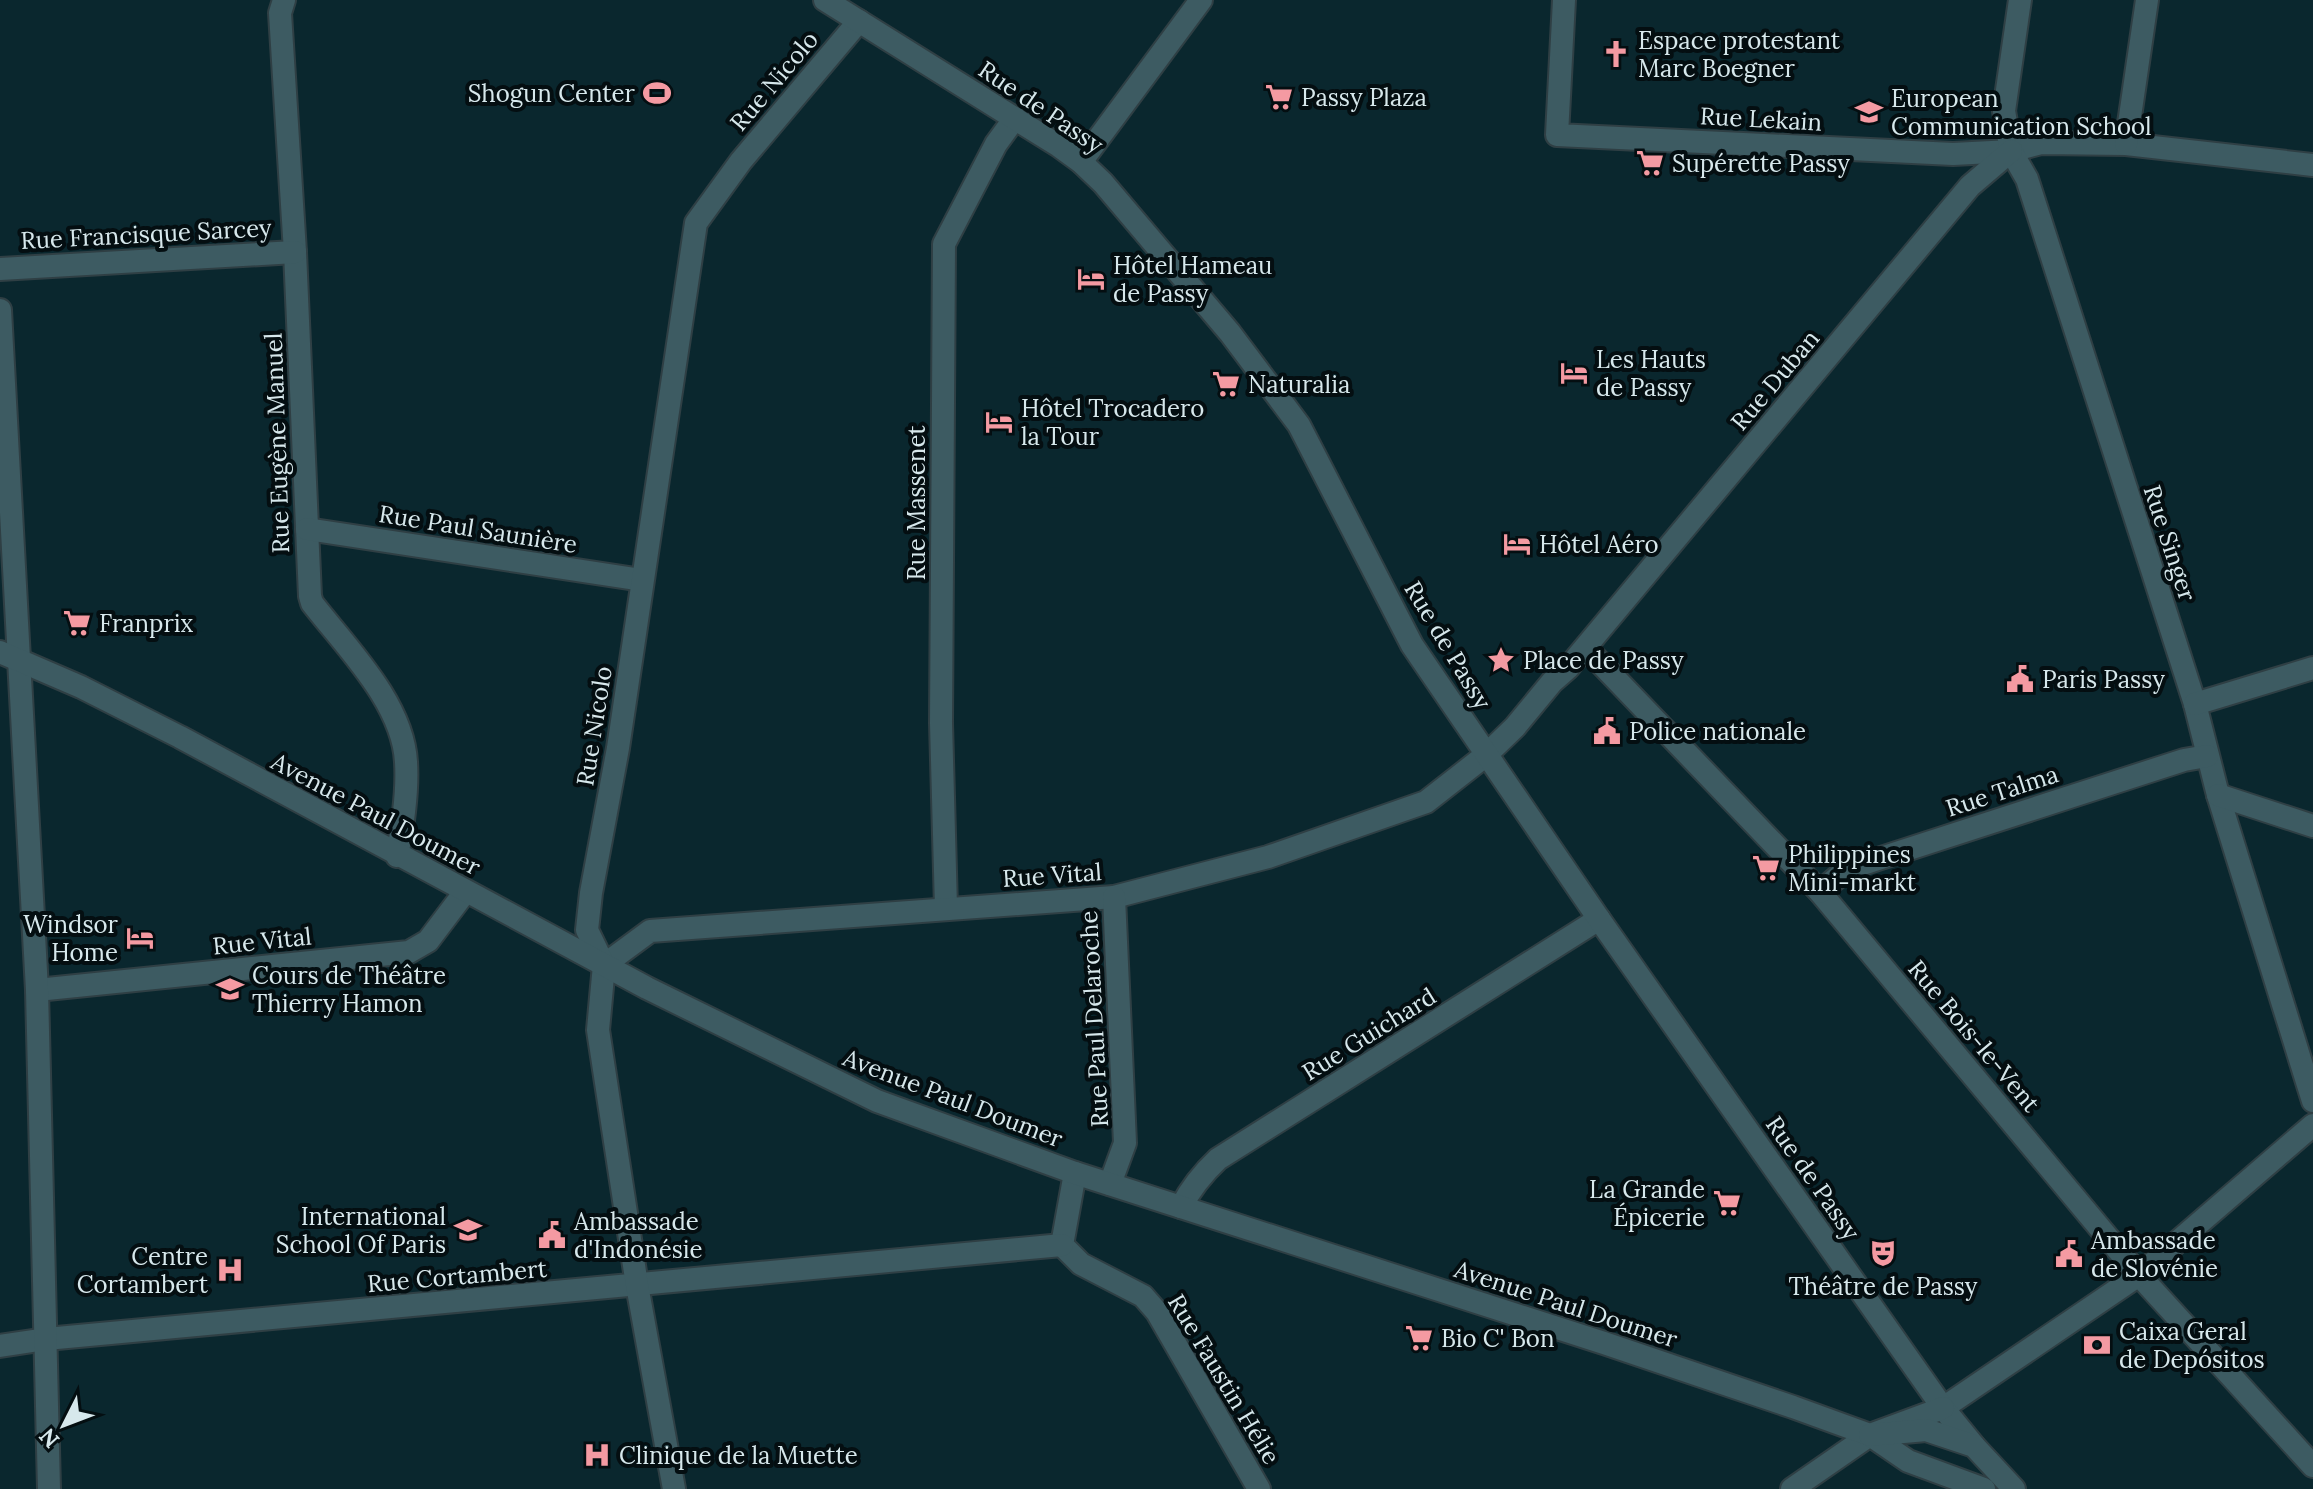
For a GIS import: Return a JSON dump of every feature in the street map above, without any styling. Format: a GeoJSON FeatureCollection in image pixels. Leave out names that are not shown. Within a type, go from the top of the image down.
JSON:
{"type":"FeatureCollection","features":[{"type":"Feature","properties":{"kind":"street","name":"Rue Eugène Manuel"},"geometry":{"type":"LineString","coordinates":[[284,0],[280,13],[295,252],[308,574],[312,603],[381,691],[397,725],[406,760],[404,818],[397,856]]}},
{"type":"Feature","properties":{"kind":"street","name":"Rue de Passy"},"geometry":{"type":"LineString","coordinates":[[825,0],[1081,162],[1103,183],[1230,333],[1299,425],[1412,645],[1486,755],[1943,1408],[2014,1489]]}},
{"type":"Feature","properties":{"kind":"street"},"geometry":{"type":"LineString","coordinates":[[1081,162],[1201,0]]}},
{"type":"Feature","properties":{"kind":"street","name":"Rue Lekain"},"geometry":{"type":"LineString","coordinates":[[1564,0],[1557,135],[1953,154],[2011,151],[2041,143],[2126,144],[2313,165]]}},
{"type":"Feature","properties":{"kind":"street","name":"Rue Singer"},"geometry":{"type":"LineString","coordinates":[[2020,0],[2004,111],[2011,151],[2027,179],[2195,704],[2218,795],[2313,1101]]}},
{"type":"Feature","properties":{"kind":"street"},"geometry":{"type":"LineString","coordinates":[[2126,144],[2147,0]]}},
{"type":"Feature","properties":{"kind":"street","name":"Rue Nicolo"},"geometry":{"type":"LineString","coordinates":[[604,965],[587,930],[591,893],[618,748],[696,223],[741,161],[859,21]]}},
{"type":"Feature","properties":{"kind":"street","name":"Rue Massenet"},"geometry":{"type":"LineString","coordinates":[[946,908],[941,723],[944,244],[996,144],[1015,118]]}},
{"type":"Feature","properties":{"kind":"street","name":"Rue Duban"},"geometry":{"type":"LineString","coordinates":[[1586,648],[1970,186],[2011,151]]}},
{"type":"Feature","properties":{"kind":"street","name":"Rue Francisque Sarcey"},"geometry":{"type":"LineString","coordinates":[[0,269],[295,252]]}},
{"type":"Feature","properties":{"kind":"street"},"geometry":{"type":"LineString","coordinates":[[0,310],[10,656],[37,990],[49,1489]]}},
{"type":"Feature","properties":{"kind":"street","name":"Rue Paul Saunière"},"geometry":{"type":"LineString","coordinates":[[307,529],[642,580]]}},
{"type":"Feature","properties":{"kind":"street"},"geometry":{"type":"LineString","coordinates":[[1486,755],[1586,648]]}},
{"type":"Feature","properties":{"kind":"street","name":"Rue Bois-le-Vent"},"geometry":{"type":"LineString","coordinates":[[1586,648],[1820,892],[2139,1275],[2313,1466]]}},
{"type":"Feature","properties":{"kind":"street","name":"Avenue Paul Doumer"},"geometry":{"type":"LineString","coordinates":[[10,656],[81,687],[180,737],[604,965],[877,1101],[1075,1173],[1604,1343],[1870,1435]]}},
{"type":"Feature","properties":{"kind":"street"},"geometry":{"type":"LineString","coordinates":[[2195,704],[2313,668]]}},
{"type":"Feature","properties":{"kind":"street","name":"Rue Vital"},"geometry":{"type":"LineString","coordinates":[[604,965],[650,931],[1114,897],[1268,857],[1426,802],[1486,755]]}},
{"type":"Feature","properties":{"kind":"street","name":"Rue Talma"},"geometry":{"type":"LineString","coordinates":[[1820,892],[1847,869],[2184,760],[2207,756]]}},
{"type":"Feature","properties":{"kind":"street"},"geometry":{"type":"LineString","coordinates":[[2218,795],[2313,826]]}},
{"type":"Feature","properties":{"kind":"street","name":"Rue Vital"},"geometry":{"type":"LineString","coordinates":[[37,990],[409,952],[428,941],[465,892]]}},
{"type":"Feature","properties":{"kind":"street","name":"Rue Paul Delaroche"},"geometry":{"type":"LineString","coordinates":[[1110,1184],[1125,1143],[1114,897]]}},
{"type":"Feature","properties":{"kind":"street","name":"Rue Guichard"},"geometry":{"type":"LineString","coordinates":[[1181,1207],[1203,1173],[1218,1159],[1599,919]]}},
{"type":"Feature","properties":{"kind":"street"},"geometry":{"type":"LineString","coordinates":[[604,965],[598,1030],[637,1285],[674,1489]]}},
{"type":"Feature","properties":{"kind":"street"},"geometry":{"type":"LineString","coordinates":[[1792,1489],[1870,1435],[1943,1408],[2139,1275],[2313,1125]]}},
{"type":"Feature","properties":{"kind":"street"},"geometry":{"type":"LineString","coordinates":[[1062,1245],[1075,1173]]}},
{"type":"Feature","properties":{"kind":"street","name":"Rue Cortambert"},"geometry":{"type":"LineString","coordinates":[[0,1346],[46,1339],[1062,1245]]}},
{"type":"Feature","properties":{"kind":"street","name":"Rue Faustin Hélie"},"geometry":{"type":"LineString","coordinates":[[1062,1245],[1081,1264],[1143,1296],[1157,1312],[1259,1489]]}},
{"type":"Feature","properties":{"kind":"street"},"geometry":{"type":"LineString","coordinates":[[1870,1435],[1926,1430],[1974,1446]]}},
{"type":"Feature","properties":{"kind":"street"},"geometry":{"type":"LineString","coordinates":[[1870,1435],[1908,1461],[1984,1489]]}},
{"type":"Feature","properties":{"kind":"place","name":"Espace protestant Marc Boegner"},"geometry":{"type":"Point","coordinates":[1616,54]}},
{"type":"Feature","properties":{"kind":"place","name":"Shogun Center"},"geometry":{"type":"Point","coordinates":[657,93]}},
{"type":"Feature","properties":{"kind":"place","name":"Passy Plaza"},"geometry":{"type":"Point","coordinates":[1279,97]}},
{"type":"Feature","properties":{"kind":"place","name":"European Communication School"},"geometry":{"type":"Point","coordinates":[1869,112]}},
{"type":"Feature","properties":{"kind":"place","name":"Supérette Passy"},"geometry":{"type":"Point","coordinates":[1650,163]}},
{"type":"Feature","properties":{"kind":"place","name":"Hôtel Hameau de Passy"},"geometry":{"type":"Point","coordinates":[1091,279]}},
{"type":"Feature","properties":{"kind":"place","name":"Les Hauts de Passy"},"geometry":{"type":"Point","coordinates":[1574,373]}},
{"type":"Feature","properties":{"kind":"place","name":"Naturalia"},"geometry":{"type":"Point","coordinates":[1226,384]}},
{"type":"Feature","properties":{"kind":"place","name":"Hôtel Trocadero la Tour"},"geometry":{"type":"Point","coordinates":[999,422]}},
{"type":"Feature","properties":{"kind":"place","name":"Hôtel Aéro"},"geometry":{"type":"Point","coordinates":[1517,544]}},
{"type":"Feature","properties":{"kind":"place","name":"Franprix"},"geometry":{"type":"Point","coordinates":[77,623]}},
{"type":"Feature","properties":{"kind":"place","name":"Place de Passy"},"geometry":{"type":"Point","coordinates":[1501,660]}},
{"type":"Feature","properties":{"kind":"place","name":"Paris Passy"},"geometry":{"type":"Point","coordinates":[2020,679]}},
{"type":"Feature","properties":{"kind":"place","name":"Police nationale"},"geometry":{"type":"Point","coordinates":[1607,731]}},
{"type":"Feature","properties":{"kind":"place","name":"Philippines Mini-markt"},"geometry":{"type":"Point","coordinates":[1766,868]}},
{"type":"Feature","properties":{"kind":"place","name":"Windsor Home"},"geometry":{"type":"Point","coordinates":[140,938]}},
{"type":"Feature","properties":{"kind":"place","name":"Cours de Théâtre Thierry Hamon"},"geometry":{"type":"Point","coordinates":[230,989]}},
{"type":"Feature","properties":{"kind":"place","name":"La Grande Épicerie"},"geometry":{"type":"Point","coordinates":[1727,1203]}},
{"type":"Feature","properties":{"kind":"place","name":"International School Of Paris"},"geometry":{"type":"Point","coordinates":[468,1230]}},
{"type":"Feature","properties":{"kind":"place","name":"Ambassade d'Indonésie"},"geometry":{"type":"Point","coordinates":[552,1235]}},
{"type":"Feature","properties":{"kind":"place","name":"Théâtre de Passy"},"geometry":{"type":"Point","coordinates":[1883,1253]}},
{"type":"Feature","properties":{"kind":"place","name":"Ambassade de Slovénie"},"geometry":{"type":"Point","coordinates":[2069,1254]}},
{"type":"Feature","properties":{"kind":"place","name":"Centre Cortambert"},"geometry":{"type":"Point","coordinates":[230,1270]}},
{"type":"Feature","properties":{"kind":"place","name":"Bio C' Bon"},"geometry":{"type":"Point","coordinates":[1419,1338]}},
{"type":"Feature","properties":{"kind":"place","name":"Caixa Geral de Depósitos"},"geometry":{"type":"Point","coordinates":[2097,1345]}},
{"type":"Feature","properties":{"kind":"place","name":"Clinique de la Muette"},"geometry":{"type":"Point","coordinates":[597,1455]}}]}
